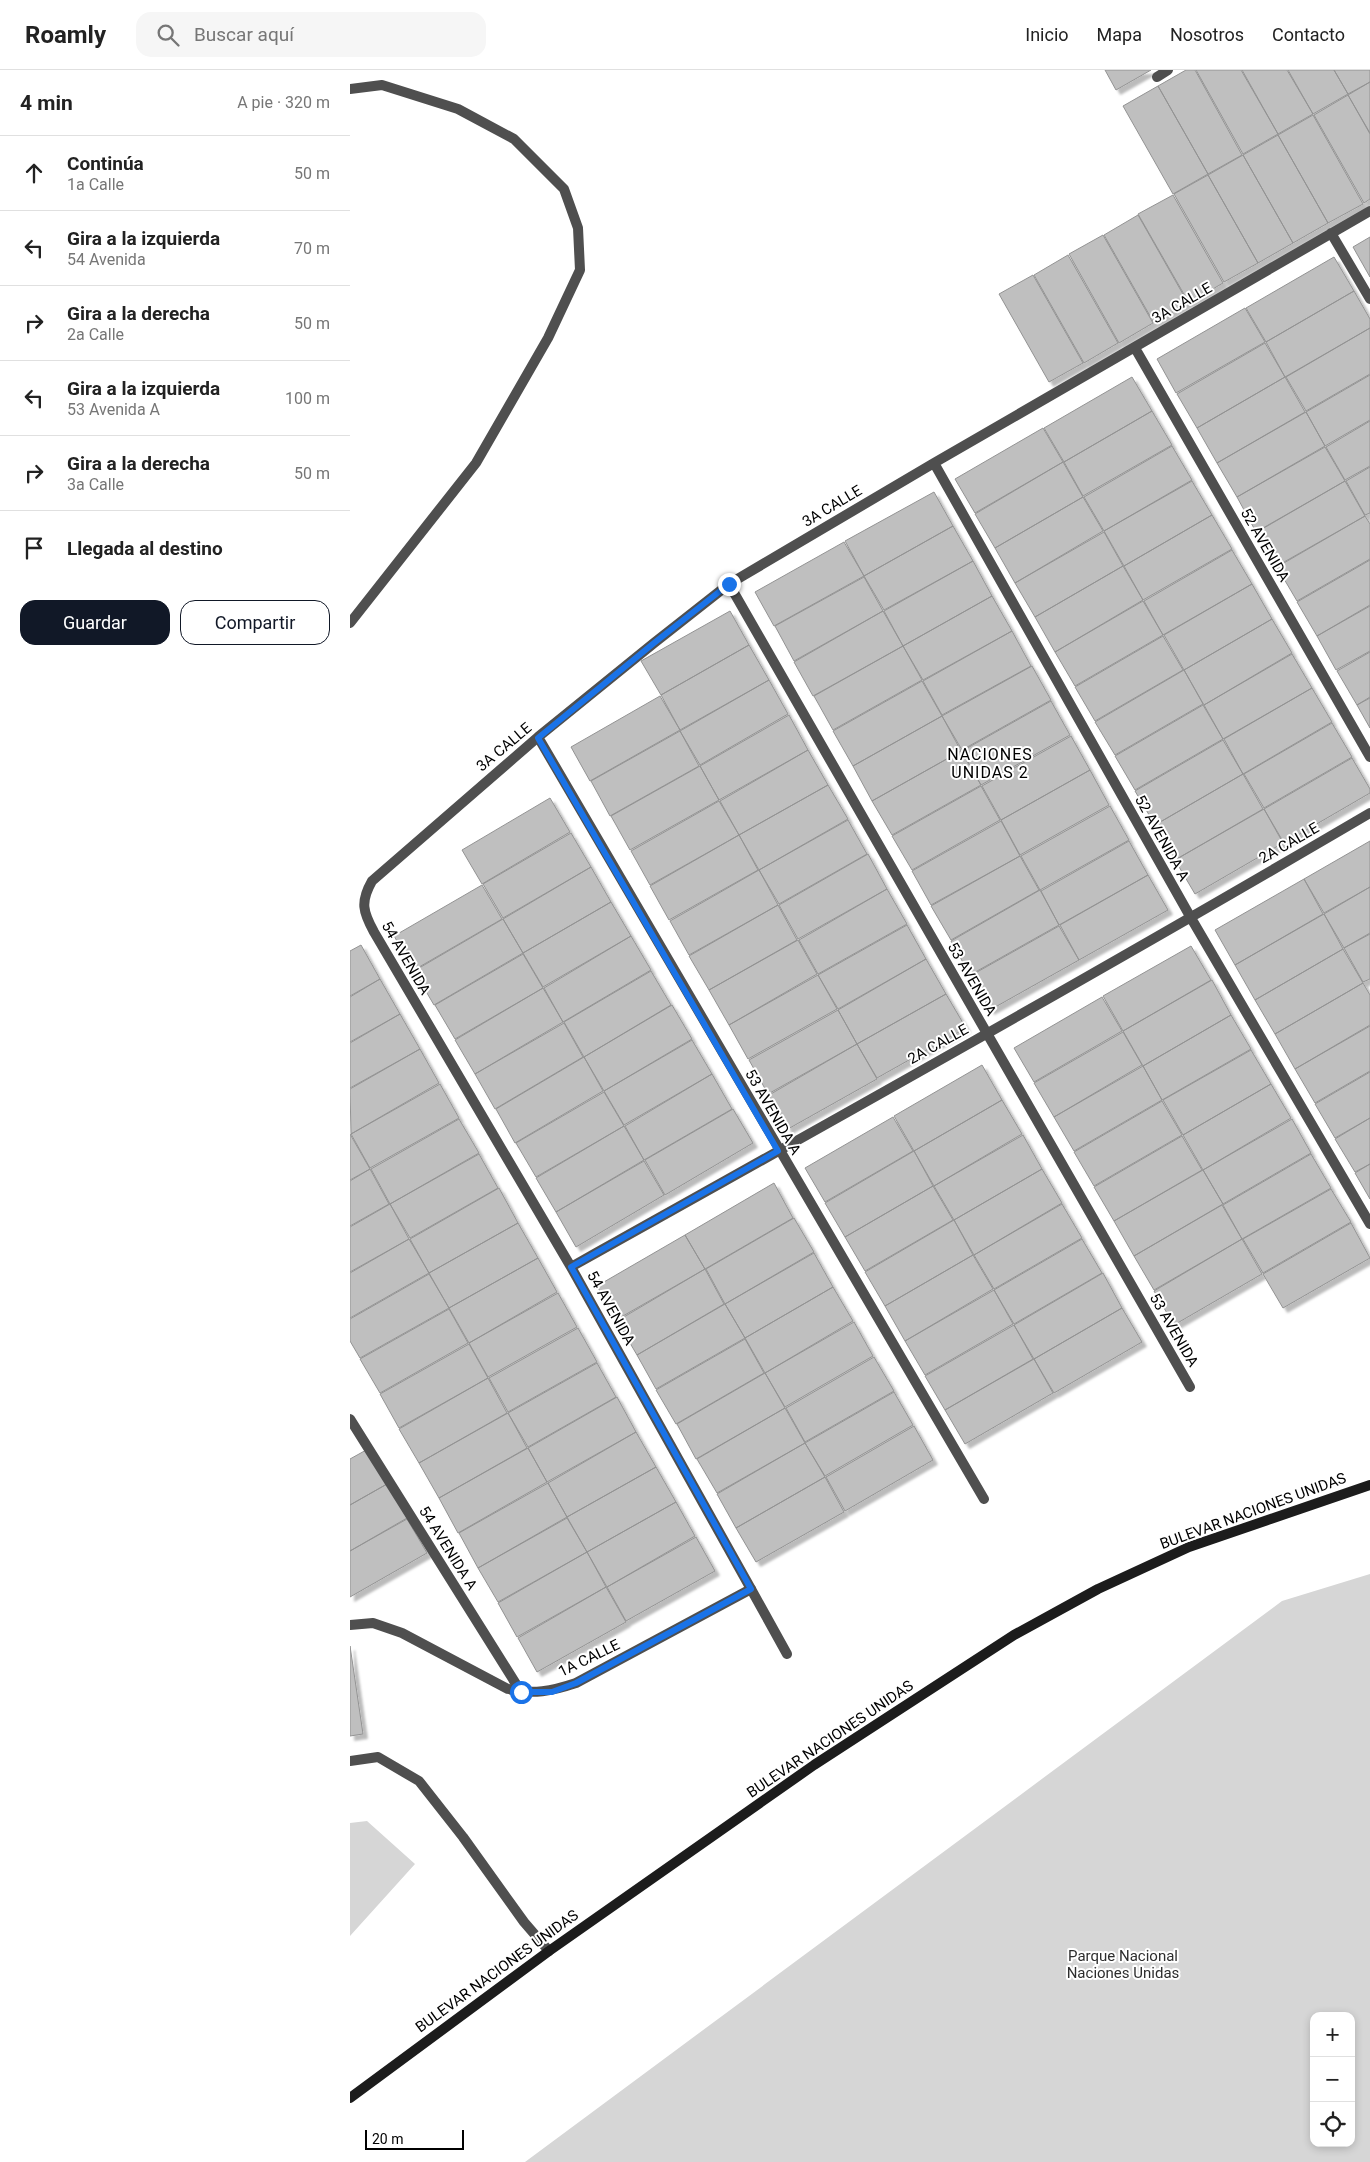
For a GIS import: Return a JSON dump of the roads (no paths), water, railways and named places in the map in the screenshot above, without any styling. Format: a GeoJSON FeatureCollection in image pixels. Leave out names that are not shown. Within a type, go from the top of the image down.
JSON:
{"type":"FeatureCollection","features":[{"type":"Feature","properties":{"kind":"main road","name":"BULEVAR NACIONES UNIDAS"},"geometry":{"type":"LineString","coordinates":[[350,2098],[549,1951],[814,1765],[1014,1635],[1098,1589],[1189,1547],[1370,1485]]}},
{"type":"Feature","properties":{"kind":"street"},"geometry":{"type":"LineString","coordinates":[[1156,76],[1168,70]]}},
{"type":"Feature","properties":{"kind":"street"},"geometry":{"type":"LineString","coordinates":[[350,89],[382,86],[458,108],[514,139],[564,189],[578,228],[580,270],[548,338],[476,462],[350,623]]}},
{"type":"Feature","properties":{"kind":"street","name":"3A CALLE"},"geometry":{"type":"LineString","coordinates":[[363,900],[372,881],[381,872],[538,738],[729,584],[1370,211]]}},
{"type":"Feature","properties":{"kind":"street"},"geometry":{"type":"LineString","coordinates":[[1331,233],[1370,299]]}},
{"type":"Feature","properties":{"kind":"street","name":"52 AVENIDA"},"geometry":{"type":"LineString","coordinates":[[1135,348],[1370,757]]}},
{"type":"Feature","properties":{"kind":"street","name":"52 AVENIDA A"},"geometry":{"type":"LineString","coordinates":[[934,463],[1191,918],[1370,1224]]}},
{"type":"Feature","properties":{"kind":"street","name":"53 AVENIDA"},"geometry":{"type":"LineString","coordinates":[[729,584],[986,1035],[1190,1387]]}},
{"type":"Feature","properties":{"kind":"street","name":"53 AVENIDA A"},"geometry":{"type":"LineString","coordinates":[[538,738],[984,1500]]}},
{"type":"Feature","properties":{"kind":"street","name":"2A CALLE"},"geometry":{"type":"LineString","coordinates":[[571,1267],[986,1035],[1370,813]]}},
{"type":"Feature","properties":{"kind":"street","name":"54 AVENIDA"},"geometry":{"type":"LineString","coordinates":[[363,900],[364,910],[374,932],[571,1267],[787,1654]]}},
{"type":"Feature","properties":{"kind":"street","name":"54 AVENIDA A"},"geometry":{"type":"LineString","coordinates":[[350,1419],[521,1692]]}},
{"type":"Feature","properties":{"kind":"street","name":"1A CALLE"},"geometry":{"type":"LineString","coordinates":[[350,1625],[373,1624],[395,1630],[496,1684],[521,1692],[552,1692],[576,1683],[751,1589]]}},
{"type":"Feature","properties":{"kind":"street"},"geometry":{"type":"LineString","coordinates":[[350,1761],[378,1757],[419,1781],[463,1837],[524,1922],[549,1951]]}},
{"type":"Feature","properties":{"kind":"district","name":"NACIONES UNIDAS 2"},"geometry":{"type":"Point","coordinates":[990,763]}},
{"type":"Feature","properties":{"kind":"park label","name":"Parque Nacional Naciones Unidas"},"geometry":{"type":"Point","coordinates":[1123,1964]}}]}
